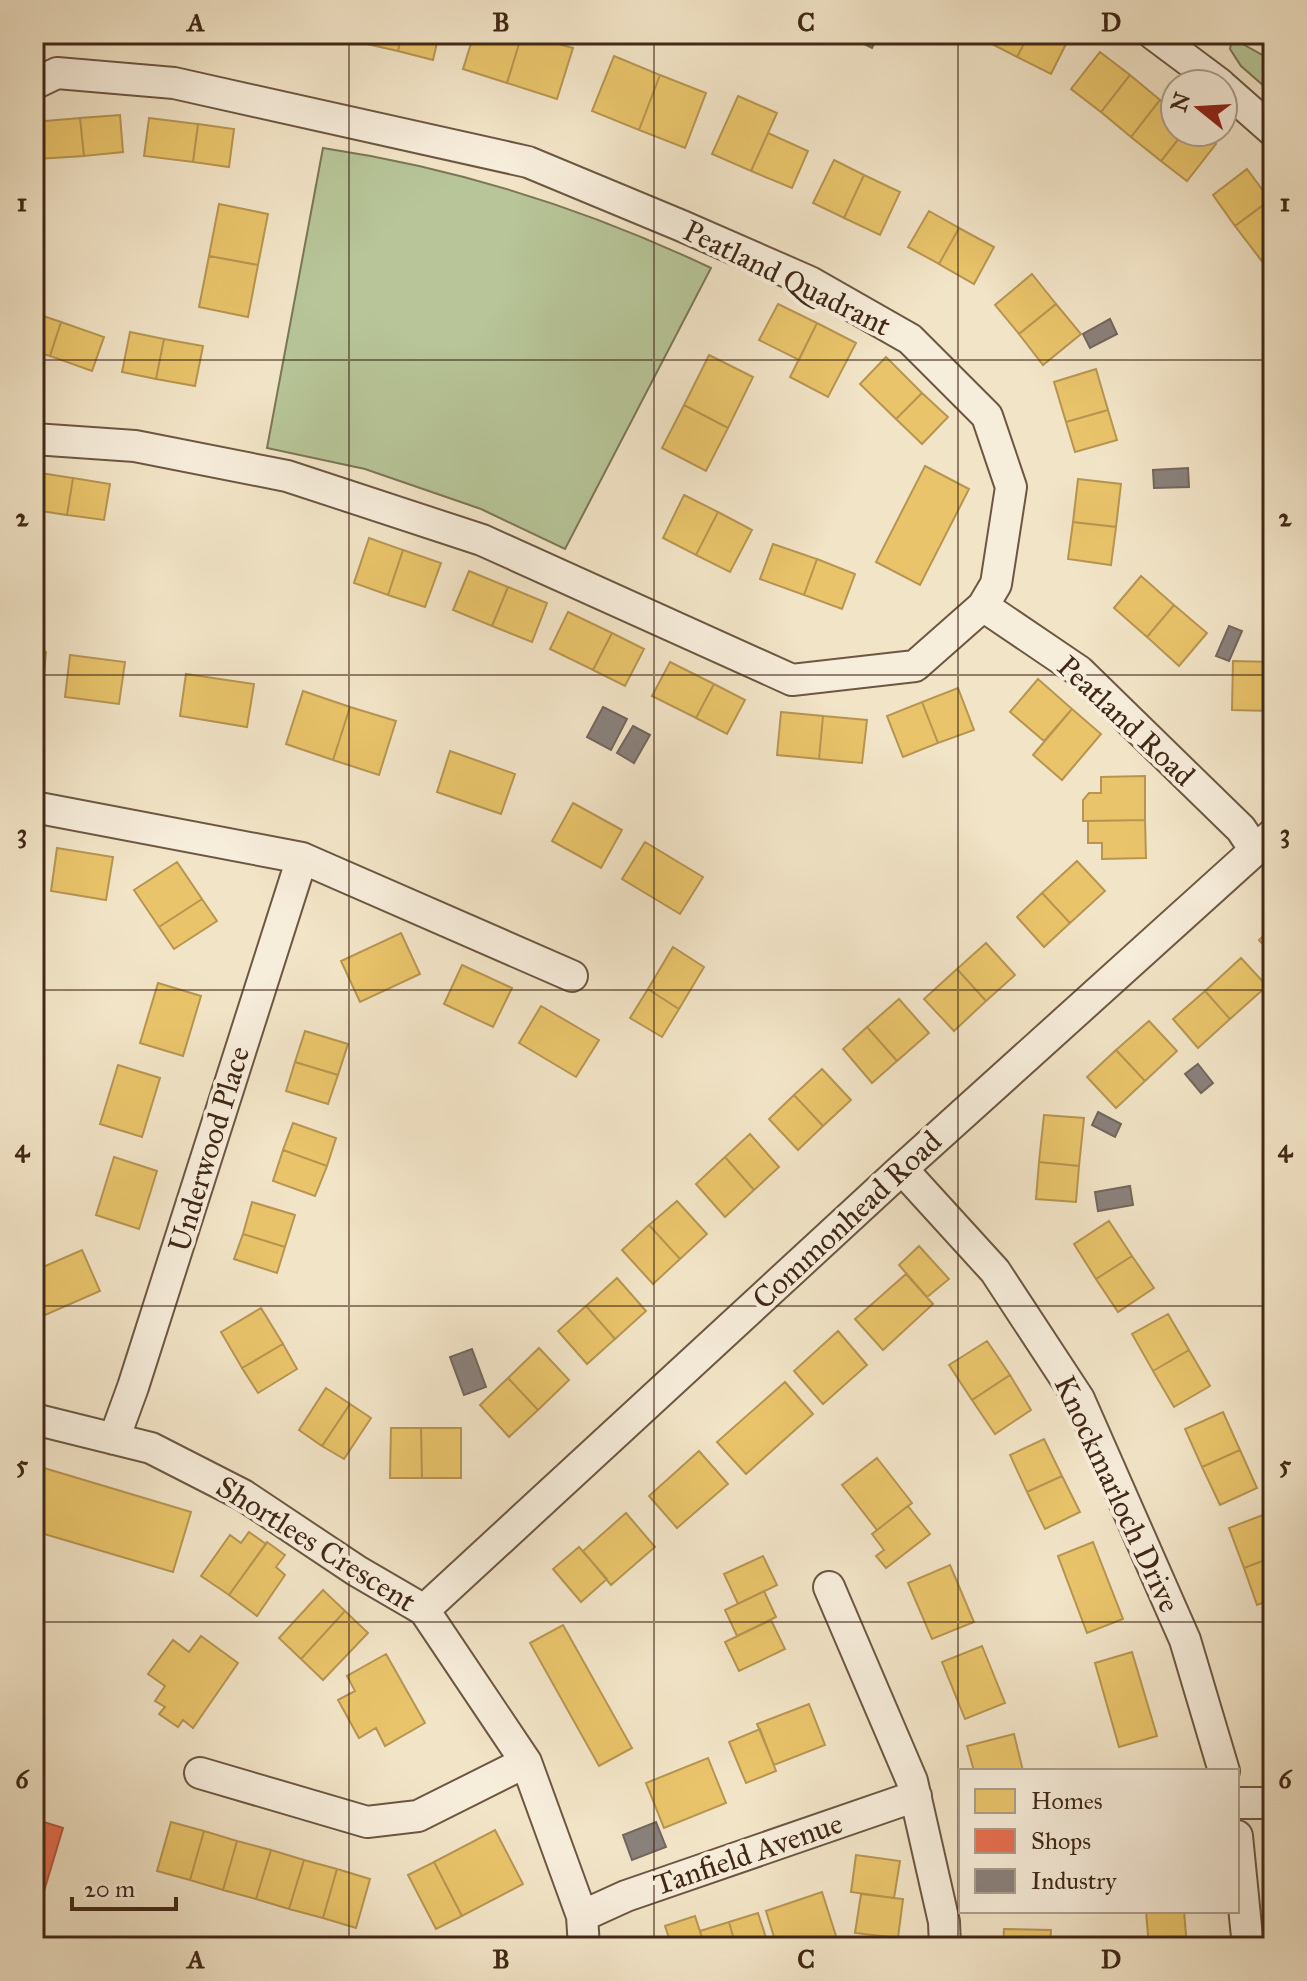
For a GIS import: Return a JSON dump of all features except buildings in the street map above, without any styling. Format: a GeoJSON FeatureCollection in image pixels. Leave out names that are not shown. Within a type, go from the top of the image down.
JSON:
{"type":"FeatureCollection","features":[{"type":"Feature","properties":{"kind":"street"},"geometry":{"type":"LineString","coordinates":[[1153,34],[1198,68]]}},
{"type":"Feature","properties":{"kind":"street","name":"Peatland Quadrant"},"geometry":{"type":"LineString","coordinates":[[34,84],[57,73],[174,83],[528,162],[810,282],[910,339],[987,416],[1011,487],[996,584],[983,606],[915,666],[792,680],[482,540],[287,476],[135,446],[34,439]]}},
{"type":"Feature","properties":{"kind":"street"},"geometry":{"type":"LineString","coordinates":[[1239,101],[1273,131]]}},
{"type":"Feature","properties":{"kind":"street","name":"Peatland Road"},"geometry":{"type":"LineString","coordinates":[[983,606],[1079,671],[1241,829],[1264,842]]}},
{"type":"Feature","properties":{"kind":"street"},"geometry":{"type":"LineString","coordinates":[[34,807],[302,858],[572,976]]}},
{"type":"Feature","properties":{"kind":"street","name":"Commonhead Road"},"geometry":{"type":"LineString","coordinates":[[424,1610],[902,1169],[1264,842]]}},
{"type":"Feature","properties":{"kind":"street","name":"Underwood Place"},"geometry":{"type":"LineString","coordinates":[[114,1439],[302,858]]}},
{"type":"Feature","properties":{"kind":"street","name":"Knockmarloch Drive"},"geometry":{"type":"LineString","coordinates":[[902,1169],[995,1271],[1079,1399],[1185,1640],[1223,1769]]}},
{"type":"Feature","properties":{"kind":"street","name":"Shortlees Crescent"},"geometry":{"type":"LineString","coordinates":[[34,1419],[151,1448],[243,1495],[357,1571],[424,1610],[526,1762],[582,1916],[584,1947]]}},
{"type":"Feature","properties":{"kind":"street"},"geometry":{"type":"LineString","coordinates":[[829,1587],[916,1796],[944,1922],[945,1947]]}},
{"type":"Feature","properties":{"kind":"street"},"geometry":{"type":"LineString","coordinates":[[200,1773],[367,1822],[418,1816],[526,1762]]}},
{"type":"Feature","properties":{"kind":"street","name":"Tanfield Avenue"},"geometry":{"type":"LineString","coordinates":[[582,1916],[626,1896],[916,1796]]}},
{"type":"Feature","properties":{"kind":"street"},"geometry":{"type":"LineString","coordinates":[[1239,1803],[1273,1803]]}},
{"type":"Feature","properties":{"kind":"street"},"geometry":{"type":"LineString","coordinates":[[1239,1856],[1248,1947]]}},
{"type":"Feature","properties":{"kind":"green space"},"geometry":{"type":"Polygon","coordinates":[[[1232,38],[1273,61],[1273,94],[1241,66],[1230,49],[1232,38]]]}},
{"type":"Feature","properties":{"kind":"green space"},"geometry":{"type":"Polygon","coordinates":[[[323,148],[423,167],[522,194],[618,228],[711,268],[565,549],[481,509],[365,469],[267,448],[323,148]]]}}]}
